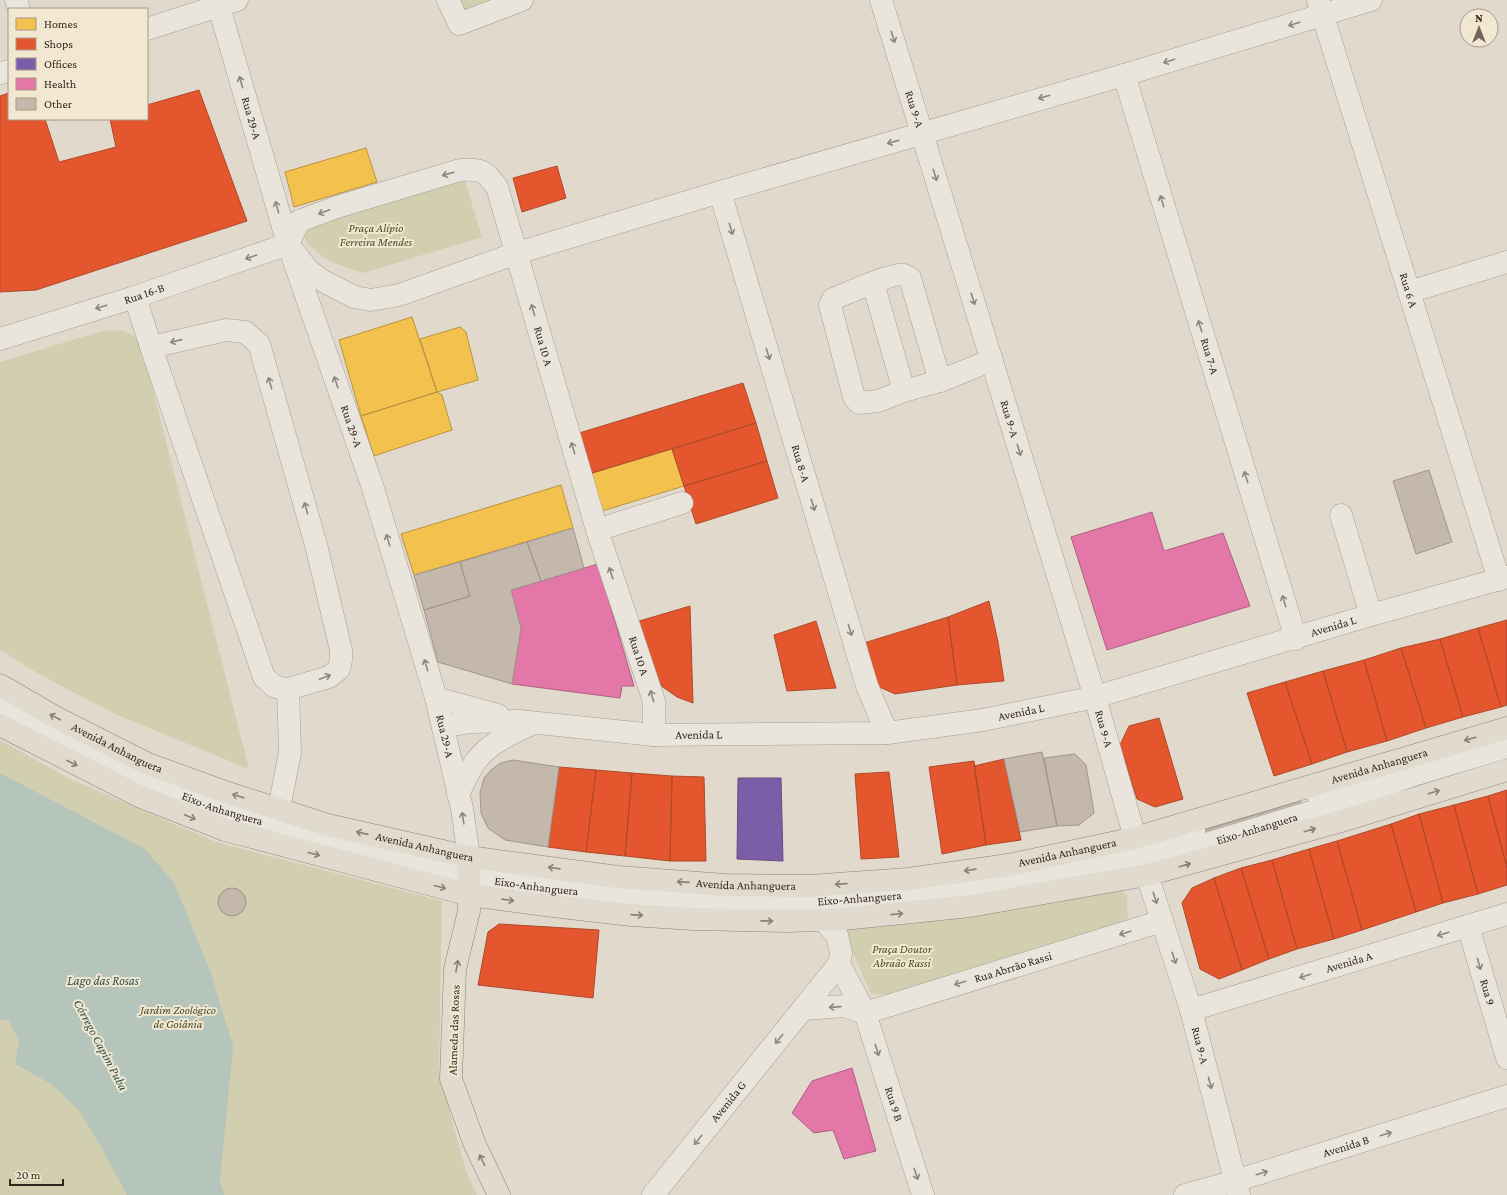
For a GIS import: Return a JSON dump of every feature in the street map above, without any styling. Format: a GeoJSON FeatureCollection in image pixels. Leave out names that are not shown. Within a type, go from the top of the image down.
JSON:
{"type":"FeatureCollection","features":[{"type":"Feature","properties":{"kind":"main road","name":"Avenida Anhanguera"},"geometry":{"type":"LineString","coordinates":[[0,685],[55,717],[148,764],[328,825],[560,907],[631,915],[692,919],[790,921],[834,925],[970,906],[1141,855],[1507,728]]}},
{"type":"Feature","properties":{"kind":"main road","name":"Avenida Anhanguera"},"geometry":{"type":"LineString","coordinates":[[0,725],[139,796],[225,830],[469,876],[618,877],[725,885],[808,886],[908,879],[1009,865],[1141,855],[1338,822],[1507,770]]}},
{"type":"Feature","properties":{"kind":"main road","name":"Alameda das Rosas"},"geometry":{"type":"LineString","coordinates":[[469,876],[469,910],[455,969],[452,1079],[475,1145],[499,1195]]}},
{"type":"Feature","properties":{"kind":"street"},"geometry":{"type":"LineString","coordinates":[[448,0],[458,24],[522,0]]}},
{"type":"Feature","properties":{"kind":"street","name":"Rua 9-A"},"geometry":{"type":"LineString","coordinates":[[881,0],[1095,697],[1141,855],[1191,1010],[1237,1188]]}},
{"type":"Feature","properties":{"kind":"street"},"geometry":{"type":"LineString","coordinates":[[288,244],[308,270],[323,281],[354,297],[371,300],[399,295],[517,253],[1124,74],[1320,7],[1371,0]]}},
{"type":"Feature","properties":{"kind":"street"},"geometry":{"type":"LineString","coordinates":[[148,29],[224,2]]}},
{"type":"Feature","properties":{"kind":"street","name":"Rua 29-A"},"geometry":{"type":"LineString","coordinates":[[224,2],[288,244],[372,485],[436,698],[458,794],[469,876]]}},
{"type":"Feature","properties":{"kind":"street","name":"Rua 6 A"},"geometry":{"type":"LineString","coordinates":[[1320,7],[1409,292],[1503,579]]}},
{"type":"Feature","properties":{"kind":"street","name":"Rua 7-A"},"geometry":{"type":"LineString","coordinates":[[1124,74],[1296,639]]}},
{"type":"Feature","properties":{"kind":"street","name":"Rua 10 A"},"geometry":{"type":"LineString","coordinates":[[288,244],[299,221],[338,206],[460,170],[474,170],[486,173],[497,187],[597,530],[654,701],[654,735]]}},
{"type":"Feature","properties":{"kind":"street","name":"Rua 8-A"},"geometry":{"type":"LineString","coordinates":[[720,192],[867,686],[887,733]]}},
{"type":"Feature","properties":{"kind":"street","name":"Rua 16-B"},"geometry":{"type":"LineString","coordinates":[[0,339],[135,297],[288,244]]}},
{"type":"Feature","properties":{"kind":"street"},"geometry":{"type":"LineString","coordinates":[[1409,292],[1507,262]]}},
{"type":"Feature","properties":{"kind":"street"},"geometry":{"type":"LineString","coordinates":[[946,378],[910,278],[904,275],[899,275],[856,288],[833,299],[830,305],[854,397],[859,403],[878,401],[946,378],[994,367]]}},
{"type":"Feature","properties":{"kind":"street"},"geometry":{"type":"LineString","coordinates":[[873,283],[904,391]]}},
{"type":"Feature","properties":{"kind":"street"},"geometry":{"type":"LineString","coordinates":[[135,297],[151,347],[264,677],[275,687],[288,689],[329,676],[339,669],[341,650],[316,545],[260,344],[245,332],[226,330],[151,347]]}},
{"type":"Feature","properties":{"kind":"street"},"geometry":{"type":"LineString","coordinates":[[597,530],[682,503]]}},
{"type":"Feature","properties":{"kind":"street"},"geometry":{"type":"LineString","coordinates":[[1341,515],[1371,616]]}},
{"type":"Feature","properties":{"kind":"street","name":"Avenida L"},"geometry":{"type":"LineString","coordinates":[[443,727],[470,722],[527,722],[654,735],[887,733],[983,720],[1095,697],[1503,579]]}},
{"type":"Feature","properties":{"kind":"street"},"geometry":{"type":"LineString","coordinates":[[279,809],[290,752],[288,689]]}},
{"type":"Feature","properties":{"kind":"street","name":"Avenida L"},"geometry":{"type":"LineString","coordinates":[[436,698],[527,722]]}},
{"type":"Feature","properties":{"kind":"street","name":"Eixo-Anhanguera"},"geometry":{"type":"LineString","coordinates":[[0,703],[109,765],[212,807],[316,838],[469,876],[553,889],[707,902],[809,902],[892,896],[1062,873],[1103,862],[1141,855],[1206,826],[1335,789],[1406,777],[1507,747]]}},
{"type":"Feature","properties":{"kind":"street"},"geometry":{"type":"LineString","coordinates":[[458,794],[476,761],[484,752],[527,722]]}},
{"type":"Feature","properties":{"kind":"street","name":"Avenida A"},"geometry":{"type":"LineString","coordinates":[[1191,1010],[1507,914]]}},
{"type":"Feature","properties":{"kind":"street","name":"Rua Abrrão Rassi"},"geometry":{"type":"LineString","coordinates":[[865,1013],[1162,921]]}},
{"type":"Feature","properties":{"kind":"street"},"geometry":{"type":"LineString","coordinates":[[834,925],[841,953],[839,964]]}},
{"type":"Feature","properties":{"kind":"street","name":"Rua 9"},"geometry":{"type":"LineString","coordinates":[[1468,926],[1507,1058]]}},
{"type":"Feature","properties":{"kind":"street","name":"Rua 9 B"},"geometry":{"type":"LineString","coordinates":[[839,964],[865,1013],[923,1195]]}},
{"type":"Feature","properties":{"kind":"street","name":"Avenida G"},"geometry":{"type":"LineString","coordinates":[[654,1195],[839,964]]}},
{"type":"Feature","properties":{"kind":"street"},"geometry":{"type":"LineString","coordinates":[[804,1009],[845,1006],[865,1013]]}},
{"type":"Feature","properties":{"kind":"street","name":"Avenida B"},"geometry":{"type":"LineString","coordinates":[[1184,1195],[1237,1188],[1507,1096]]}},
{"type":"Feature","properties":{"kind":"green space"},"geometry":{"type":"Polygon","coordinates":[[[455,0],[506,0],[460,13],[455,0]]]}},
{"type":"Feature","properties":{"kind":"green space","name":"Praça Alípio Ferreira Mendes"},"geometry":{"type":"Polygon","coordinates":[[[463,174],[482,237],[363,273],[329,261],[307,244],[300,222],[463,174]]]}},
{"type":"Feature","properties":{"kind":"green space"},"geometry":{"type":"Polygon","coordinates":[[[122,330],[140,339],[249,769],[115,714],[39,674],[0,650],[0,362],[102,331],[122,330]]]}},
{"type":"Feature","properties":{"kind":"green space","name":"Jardim Zoológico de Goiânia"},"geometry":{"type":"Polygon","coordinates":[[[0,740],[70,779],[216,842],[442,901],[439,1072],[466,1171],[477,1195],[0,1195],[0,740]]]}},
{"type":"Feature","properties":{"kind":"green space","name":"Praça Doutor Abraão Rassi"},"geometry":{"type":"Polygon","coordinates":[[[1114,886],[1127,895],[1128,929],[906,995],[871,994],[841,925],[1114,886]]]}},
{"type":"Feature","properties":{"kind":"water","name":"Lago das Rosas"},"geometry":{"type":"Polygon","coordinates":[[[0,773],[145,849],[174,883],[211,973],[233,1046],[220,1180],[224,1195],[127,1195],[100,1145],[78,1109],[51,1084],[15,1064],[19,1040],[8,1020],[0,1019],[0,773]]]}},
{"type":"Feature","properties":{"kind":"building: Homes"},"geometry":{"type":"Polygon","coordinates":[[[366,148],[377,182],[294,207],[285,172],[366,148]]]}},
{"type":"Feature","properties":{"kind":"building: Homes"},"geometry":{"type":"Polygon","coordinates":[[[412,317],[437,392],[361,416],[339,340],[412,317]]]}},
{"type":"Feature","properties":{"kind":"building: Homes"},"geometry":{"type":"Polygon","coordinates":[[[460,327],[466,332],[478,380],[437,392],[420,339],[460,327]]]}},
{"type":"Feature","properties":{"kind":"building: Homes"},"geometry":{"type":"Polygon","coordinates":[[[437,392],[442,395],[452,430],[374,456],[361,416],[437,392]]]}},
{"type":"Feature","properties":{"kind":"building: Homes"},"geometry":{"type":"Polygon","coordinates":[[[672,449],[684,486],[599,512],[589,474],[672,449]]]}},
{"type":"Feature","properties":{"kind":"building: Homes"},"geometry":{"type":"Polygon","coordinates":[[[561,485],[573,528],[414,575],[401,534],[561,485]]]}},
{"type":"Feature","properties":{"kind":"building: Shops"},"geometry":{"type":"Polygon","coordinates":[[[199,90],[247,221],[36,290],[0,292],[0,96],[8,93],[8,120],[45,120],[59,162],[116,147],[110,120],[148,120],[148,105],[199,90]]]}},
{"type":"Feature","properties":{"kind":"building: Shops"},"geometry":{"type":"Polygon","coordinates":[[[557,166],[566,198],[522,212],[513,178],[557,166]]]}},
{"type":"Feature","properties":{"kind":"building: Shops"},"geometry":{"type":"Polygon","coordinates":[[[743,383],[756,423],[589,474],[576,434],[743,383]]]}},
{"type":"Feature","properties":{"kind":"building: Shops"},"geometry":{"type":"Polygon","coordinates":[[[756,423],[767,461],[684,486],[672,449],[756,423]]]}},
{"type":"Feature","properties":{"kind":"building: Shops"},"geometry":{"type":"Polygon","coordinates":[[[767,461],[778,498],[696,524],[684,486],[767,461]]]}},
{"type":"Feature","properties":{"kind":"building: Shops"},"geometry":{"type":"Polygon","coordinates":[[[989,601],[998,642],[1004,681],[957,685],[948,617],[989,601]]]}},
{"type":"Feature","properties":{"kind":"building: Shops"},"geometry":{"type":"Polygon","coordinates":[[[690,606],[693,703],[677,697],[660,685],[636,622],[690,606]]]}},
{"type":"Feature","properties":{"kind":"building: Shops"},"geometry":{"type":"Polygon","coordinates":[[[948,617],[957,685],[895,694],[875,685],[864,643],[948,617]]]}},
{"type":"Feature","properties":{"kind":"building: Shops"},"geometry":{"type":"Polygon","coordinates":[[[1507,620],[1507,705],[1501,707],[1478,628],[1507,620]]]}},
{"type":"Feature","properties":{"kind":"building: Shops"},"geometry":{"type":"Polygon","coordinates":[[[816,621],[836,688],[787,691],[774,635],[816,621]]]}},
{"type":"Feature","properties":{"kind":"building: Shops"},"geometry":{"type":"Polygon","coordinates":[[[1478,628],[1501,707],[1463,717],[1440,639],[1478,628]]]}},
{"type":"Feature","properties":{"kind":"building: Shops"},"geometry":{"type":"Polygon","coordinates":[[[1440,639],[1463,717],[1426,728],[1401,648],[1440,639]]]}},
{"type":"Feature","properties":{"kind":"building: Shops"},"geometry":{"type":"Polygon","coordinates":[[[1401,648],[1426,728],[1387,741],[1364,660],[1401,648]]]}},
{"type":"Feature","properties":{"kind":"building: Shops"},"geometry":{"type":"Polygon","coordinates":[[[1364,660],[1387,741],[1347,752],[1323,671],[1364,660]]]}},
{"type":"Feature","properties":{"kind":"building: Shops"},"geometry":{"type":"Polygon","coordinates":[[[1323,671],[1347,752],[1312,764],[1285,682],[1323,671]]]}},
{"type":"Feature","properties":{"kind":"building: Shops"},"geometry":{"type":"Polygon","coordinates":[[[1285,682],[1312,764],[1274,776],[1247,693],[1285,682]]]}},
{"type":"Feature","properties":{"kind":"building: Shops"},"geometry":{"type":"Polygon","coordinates":[[[1159,718],[1183,799],[1155,807],[1137,799],[1120,745],[1129,726],[1159,718]]]}},
{"type":"Feature","properties":{"kind":"building: Shops"},"geometry":{"type":"Polygon","coordinates":[[[1004,759],[1021,840],[986,845],[974,766],[1004,759]]]}},
{"type":"Feature","properties":{"kind":"building: Shops"},"geometry":{"type":"Polygon","coordinates":[[[974,761],[986,845],[942,854],[929,767],[974,761]]]}},
{"type":"Feature","properties":{"kind":"building: Shops"},"geometry":{"type":"Polygon","coordinates":[[[559,767],[596,770],[586,852],[548,847],[559,767]]]}},
{"type":"Feature","properties":{"kind":"building: Shops"},"geometry":{"type":"Polygon","coordinates":[[[596,770],[632,773],[625,856],[586,852],[596,770]]]}},
{"type":"Feature","properties":{"kind":"building: Shops"},"geometry":{"type":"Polygon","coordinates":[[[889,772],[899,857],[861,859],[855,774],[889,772]]]}},
{"type":"Feature","properties":{"kind":"building: Shops"},"geometry":{"type":"Polygon","coordinates":[[[632,773],[672,776],[670,861],[625,856],[632,773]]]}},
{"type":"Feature","properties":{"kind":"building: Shops"},"geometry":{"type":"Polygon","coordinates":[[[672,776],[704,777],[706,861],[670,861],[672,776]]]}},
{"type":"Feature","properties":{"kind":"building: Shops"},"geometry":{"type":"Polygon","coordinates":[[[1507,790],[1507,868],[1488,796],[1507,790]]]}},
{"type":"Feature","properties":{"kind":"building: Shops"},"geometry":{"type":"Polygon","coordinates":[[[1488,796],[1507,868],[1507,885],[1478,894],[1454,805],[1488,796]]]}},
{"type":"Feature","properties":{"kind":"building: Shops"},"geometry":{"type":"Polygon","coordinates":[[[1454,805],[1478,894],[1443,903],[1419,814],[1454,805]]]}},
{"type":"Feature","properties":{"kind":"building: Shops"},"geometry":{"type":"Polygon","coordinates":[[[1419,814],[1443,903],[1416,912],[1391,824],[1419,814]]]}},
{"type":"Feature","properties":{"kind":"building: Shops"},"geometry":{"type":"Polygon","coordinates":[[[1391,824],[1416,912],[1362,930],[1337,841],[1391,824]]]}},
{"type":"Feature","properties":{"kind":"building: Shops"},"geometry":{"type":"Polygon","coordinates":[[[1337,841],[1362,930],[1334,939],[1309,849],[1337,841]]]}},
{"type":"Feature","properties":{"kind":"building: Shops"},"geometry":{"type":"Polygon","coordinates":[[[1309,849],[1334,939],[1297,949],[1272,860],[1309,849]]]}},
{"type":"Feature","properties":{"kind":"building: Shops"},"geometry":{"type":"Polygon","coordinates":[[[1272,860],[1297,949],[1269,959],[1241,868],[1272,860]]]}},
{"type":"Feature","properties":{"kind":"building: Shops"},"geometry":{"type":"Polygon","coordinates":[[[1241,868],[1269,959],[1242,970],[1214,878],[1241,868]]]}},
{"type":"Feature","properties":{"kind":"building: Shops"},"geometry":{"type":"Polygon","coordinates":[[[1214,878],[1242,970],[1219,979],[1200,969],[1182,903],[1192,888],[1214,878]]]}},
{"type":"Feature","properties":{"kind":"building: Shops"},"geometry":{"type":"Polygon","coordinates":[[[499,924],[599,930],[593,998],[478,985],[488,932],[499,924]]]}},
{"type":"Feature","properties":{"kind":"building: Offices"},"geometry":{"type":"Polygon","coordinates":[[[738,778],[781,778],[783,861],[737,859],[738,778]]]}},
{"type":"Feature","properties":{"kind":"building: Health"},"geometry":{"type":"Polygon","coordinates":[[[1152,512],[1164,551],[1223,533],[1250,606],[1107,650],[1071,537],[1152,512]]]}},
{"type":"Feature","properties":{"kind":"building: Health"},"geometry":{"type":"Polygon","coordinates":[[[598,564],[634,686],[622,686],[620,698],[512,684],[521,628],[511,590],[598,564]]]}},
{"type":"Feature","properties":{"kind":"building: Health"},"geometry":{"type":"Polygon","coordinates":[[[852,1068],[876,1151],[844,1159],[833,1130],[814,1133],[792,1113],[812,1081],[852,1068]]]}},
{"type":"Feature","properties":{"kind":"building: Other"},"geometry":{"type":"Polygon","coordinates":[[[1429,470],[1452,542],[1416,554],[1393,481],[1429,470]]]}},
{"type":"Feature","properties":{"kind":"building: Other"},"geometry":{"type":"Polygon","coordinates":[[[573,528],[584,568],[541,581],[527,542],[573,528]]]}},
{"type":"Feature","properties":{"kind":"building: Other"},"geometry":{"type":"Polygon","coordinates":[[[527,542],[541,581],[511,590],[521,628],[512,684],[438,662],[424,610],[470,596],[460,562],[527,542]]]}},
{"type":"Feature","properties":{"kind":"building: Other"},"geometry":{"type":"Polygon","coordinates":[[[460,562],[470,596],[424,610],[414,575],[460,562]]]}},
{"type":"Feature","properties":{"kind":"building: Other"},"geometry":{"type":"Polygon","coordinates":[[[1042,752],[1057,826],[1020,832],[1004,759],[1042,752]]]}},
{"type":"Feature","properties":{"kind":"building: Other"},"geometry":{"type":"Polygon","coordinates":[[[1075,754],[1086,765],[1094,813],[1079,825],[1057,826],[1044,758],[1075,754]]]}},
{"type":"Feature","properties":{"kind":"building: Other"},"geometry":{"type":"Polygon","coordinates":[[[513,760],[559,767],[548,847],[505,840],[488,828],[481,813],[480,793],[484,778],[492,769],[501,763],[513,760]]]}},
{"type":"Feature","properties":{"kind":"building: Other"},"geometry":{"type":"Polygon","coordinates":[[[1300,801],[1303,811],[1195,844],[1192,834],[1300,801]]]}},
{"type":"Feature","properties":{"kind":"building: Other"},"geometry":{"type":"Polygon","coordinates":[[[232,888],[242,892],[246,902],[242,912],[232,916],[222,912],[218,902],[222,892],[232,888]]]}},
{"type":"Feature","properties":{"kind":"water label","name":"Córrego Capim Puba"},"geometry":{"type":"Point","coordinates":[101,1045]}}]}
